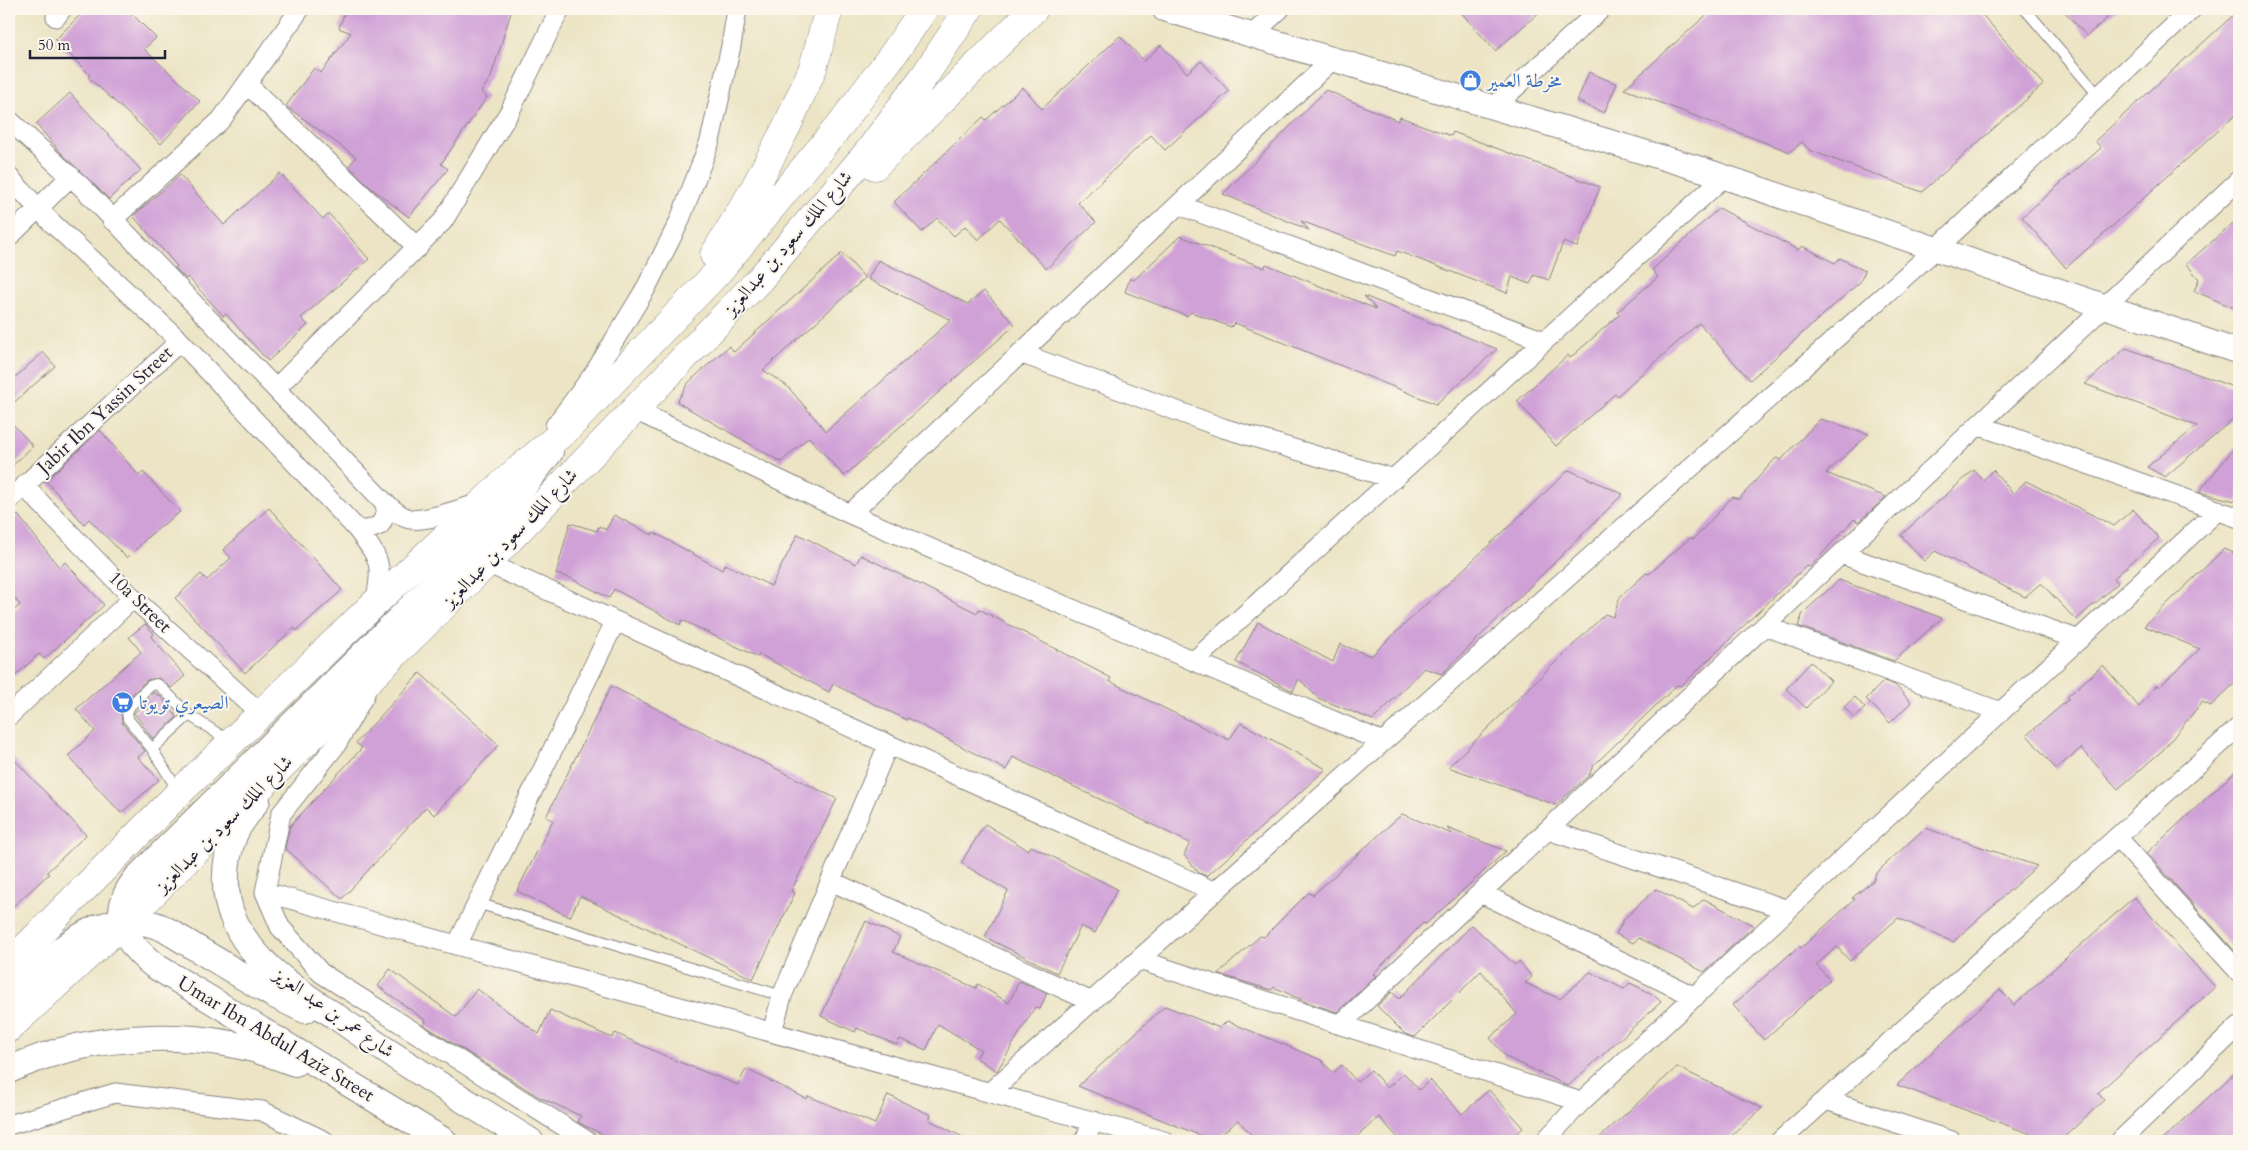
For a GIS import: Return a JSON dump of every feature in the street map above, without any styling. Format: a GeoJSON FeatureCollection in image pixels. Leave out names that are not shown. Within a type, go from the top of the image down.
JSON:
{"type":"FeatureCollection","features":[{"type":"Feature","properties":{"kind":"main road"},"geometry":{"type":"LineString","coordinates":[[622,370],[670,315],[714,255],[753,191],[813,68],[829,9]]}},
{"type":"Feature","properties":{"kind":"main road","name":"شارع الملك سعود بن عبدالعزيز"},"geometry":{"type":"LineString","coordinates":[[9,964],[180,793],[375,603],[482,502],[567,429],[717,273],[840,125],[894,53],[924,9]]}},
{"type":"Feature","properties":{"kind":"main road","name":"شارع الملك سعود بن عبدالعزيز"},"geometry":{"type":"LineString","coordinates":[[9,1028],[123,923],[487,563],[760,279],[868,152],[925,75],[969,9]]}},
{"type":"Feature","properties":{"kind":"main road"},"geometry":{"type":"LineString","coordinates":[[760,279],[1034,9]]}},
{"type":"Feature","properties":{"kind":"main road"},"geometry":{"type":"LineString","coordinates":[[123,923],[122,909],[126,891],[137,878],[492,527],[567,429]]}},
{"type":"Feature","properties":{"kind":"main road","name":"شارع عمر بن عبد العزيز"},"geometry":{"type":"LineString","coordinates":[[270,778],[235,834],[228,857],[227,899],[234,921],[248,942],[266,965],[284,980],[382,1048],[530,1141]]}},
{"type":"Feature","properties":{"kind":"main road"},"geometry":{"type":"LineString","coordinates":[[9,996],[63,946],[90,930],[107,924],[138,921],[152,923],[163,928],[272,994],[382,1048]]}},
{"type":"Feature","properties":{"kind":"main road","name":"Umar Ibn Abdul Aziz Street"},"geometry":{"type":"LineString","coordinates":[[123,923],[131,944],[141,956],[155,966],[444,1141]]}},
{"type":"Feature","properties":{"kind":"main road"},"geometry":{"type":"LineString","coordinates":[[9,1070],[30,1060],[101,1043],[142,1039],[175,1039],[232,1044],[278,1056],[356,1088]]}},
{"type":"Feature","properties":{"kind":"street"},"geometry":{"type":"LineString","coordinates":[[112,220],[221,120],[300,9]]}},
{"type":"Feature","properties":{"kind":"street"},"geometry":{"type":"LineString","coordinates":[[276,388],[443,221],[510,110],[560,9]]}},
{"type":"Feature","properties":{"kind":"street"},"geometry":{"type":"LineString","coordinates":[[511,476],[557,424],[595,372],[646,288],[679,222],[710,141],[731,46],[737,9]]}},
{"type":"Feature","properties":{"kind":"street"},"geometry":{"type":"LineString","coordinates":[[1164,9],[1724,177],[2239,352]]}},
{"type":"Feature","properties":{"kind":"street"},"geometry":{"type":"LineString","coordinates":[[1252,35],[1280,9]]}},
{"type":"Feature","properties":{"kind":"street"},"geometry":{"type":"LineString","coordinates":[[1494,107],[1601,9]]}},
{"type":"Feature","properties":{"kind":"street"},"geometry":{"type":"LineString","coordinates":[[990,1092],[1936,249],[2192,9]]}},
{"type":"Feature","properties":{"kind":"street"},"geometry":{"type":"LineString","coordinates":[[850,514],[1333,59]]}},
{"type":"Feature","properties":{"kind":"street"},"geometry":{"type":"LineString","coordinates":[[246,84],[418,248]]}},
{"type":"Feature","properties":{"kind":"street"},"geometry":{"type":"LineString","coordinates":[[9,120],[71,176],[384,502],[400,515],[411,519],[429,517],[482,502]]}},
{"type":"Feature","properties":{"kind":"street"},"geometry":{"type":"LineString","coordinates":[[9,236],[71,176]]}},
{"type":"Feature","properties":{"kind":"street"},"geometry":{"type":"LineString","coordinates":[[9,177],[38,208],[180,341],[356,528],[374,552],[380,565],[380,581],[375,603]]}},
{"type":"Feature","properties":{"kind":"street"},"geometry":{"type":"LineString","coordinates":[[1194,662],[1724,177]]}},
{"type":"Feature","properties":{"kind":"street"},"geometry":{"type":"LineString","coordinates":[[1340,1025],[2239,180]]}},
{"type":"Feature","properties":{"kind":"street"},"geometry":{"type":"LineString","coordinates":[[1179,205],[1544,342]]}},
{"type":"Feature","properties":{"kind":"street","name":"Jabir Ibn Yassin Street"},"geometry":{"type":"LineString","coordinates":[[9,500],[180,341]]}},
{"type":"Feature","properties":{"kind":"street"},"geometry":{"type":"LineString","coordinates":[[1020,353],[1223,428],[1394,479]]}},
{"type":"Feature","properties":{"kind":"street"},"geometry":{"type":"LineString","coordinates":[[635,410],[850,514],[1383,742]]}},
{"type":"Feature","properties":{"kind":"street"},"geometry":{"type":"LineString","coordinates":[[1978,425],[2239,518]]}},
{"type":"Feature","properties":{"kind":"street","name":"10a Street"},"geometry":{"type":"LineString","coordinates":[[24,486],[133,598],[261,714]]}},
{"type":"Feature","properties":{"kind":"street"},"geometry":{"type":"LineString","coordinates":[[356,528],[365,531],[380,525],[387,512],[384,502]]}},
{"type":"Feature","properties":{"kind":"street"},"geometry":{"type":"LineString","coordinates":[[1546,1141],[1581,1102],[2218,510]]}},
{"type":"Feature","properties":{"kind":"street"},"geometry":{"type":"LineString","coordinates":[[1842,554],[2079,640]]}},
{"type":"Feature","properties":{"kind":"street"},"geometry":{"type":"LineString","coordinates":[[487,563],[1215,892]]}},
{"type":"Feature","properties":{"kind":"street"},"geometry":{"type":"LineString","coordinates":[[9,716],[133,598]]}},
{"type":"Feature","properties":{"kind":"street"},"geometry":{"type":"LineString","coordinates":[[457,945],[615,622]]}},
{"type":"Feature","properties":{"kind":"street"},"geometry":{"type":"LineString","coordinates":[[1765,626],[2001,712]]}},
{"type":"Feature","properties":{"kind":"street"},"geometry":{"type":"LineString","coordinates":[[380,668],[336,745],[281,814],[265,892],[280,927],[321,973],[587,1141]]}},
{"type":"Feature","properties":{"kind":"street"},"geometry":{"type":"LineString","coordinates":[[1780,1141],[2239,727]]}},
{"type":"Feature","properties":{"kind":"street"},"geometry":{"type":"LineString","coordinates":[[772,1032],[782,996],[888,745]]}},
{"type":"Feature","properties":{"kind":"street"},"geometry":{"type":"LineString","coordinates":[[1548,830],[1788,910]]}},
{"type":"Feature","properties":{"kind":"street"},"geometry":{"type":"LineString","coordinates":[[2117,837],[2239,972]]}},
{"type":"Feature","properties":{"kind":"street"},"geometry":{"type":"LineString","coordinates":[[831,881],[1092,1002]]}},
{"type":"Feature","properties":{"kind":"street"},"geometry":{"type":"LineString","coordinates":[[265,892],[1164,1141]]}},
{"type":"Feature","properties":{"kind":"street"},"geometry":{"type":"LineString","coordinates":[[1481,893],[1695,996]]}},
{"type":"Feature","properties":{"kind":"street"},"geometry":{"type":"LineString","coordinates":[[1139,960],[1581,1102]]}},
{"type":"Feature","properties":{"kind":"street"},"geometry":{"type":"LineString","coordinates":[[2120,1141],[2239,1026]]}},
{"type":"Feature","properties":{"kind":"street"},"geometry":{"type":"LineString","coordinates":[[9,1125],[115,1093],[262,1111],[325,1141]]}},
{"type":"Feature","properties":{"kind":"street"},"geometry":{"type":"LineString","coordinates":[[1826,1100],[1952,1141]]}},
{"type":"Feature","properties":{"kind":"street"},"geometry":{"type":"LineString","coordinates":[[1084,1141],[1094,1121]]}},
{"type":"Feature","properties":{"kind":"lane"},"geometry":{"type":"LineString","coordinates":[[2025,9],[2099,96]]}},
{"type":"Feature","properties":{"kind":"lane"},"geometry":{"type":"LineString","coordinates":[[180,793],[152,749],[128,719],[127,712],[130,706],[150,686],[156,684],[160,686],[189,715],[232,742]]}},
{"type":"Feature","properties":{"kind":"lane"},"geometry":{"type":"LineString","coordinates":[[152,749],[189,715]]}},
{"type":"Feature","properties":{"kind":"lane"},"geometry":{"type":"LineString","coordinates":[[477,903],[782,996]]}},
{"type":"Feature","properties":{"kind":"building"},"geometry":{"type":"Polygon","coordinates":[[[86,9],[127,9],[156,38],[144,49],[200,101],[161,144],[88,77],[90,75],[55,40],[86,9]]]}},
{"type":"Feature","properties":{"kind":"building"},"geometry":{"type":"Polygon","coordinates":[[[346,9],[512,9],[491,77],[481,92],[487,97],[441,164],[448,169],[409,217],[371,188],[349,166],[356,157],[286,106],[314,68],[321,73],[351,33],[339,28],[346,9]]]}},
{"type":"Feature","properties":{"kind":"building"},"geometry":{"type":"Polygon","coordinates":[[[1458,9],[1543,9],[1495,51],[1458,9]]]}},
{"type":"Feature","properties":{"kind":"building"},"geometry":{"type":"Polygon","coordinates":[[[1713,9],[1977,9],[2044,84],[1922,192],[1809,150],[1802,142],[1790,152],[1624,89],[1713,9]]]}},
{"type":"Feature","properties":{"kind":"building"},"geometry":{"type":"Polygon","coordinates":[[[2062,9],[2117,9],[2087,36],[2062,9]]]}},
{"type":"Feature","properties":{"kind":"building"},"geometry":{"type":"Polygon","coordinates":[[[2239,10],[2239,112],[2066,268],[2022,217],[2101,148],[2095,141],[2239,10]]]}},
{"type":"Feature","properties":{"kind":"building"},"geometry":{"type":"Polygon","coordinates":[[[1120,36],[1144,61],[1161,45],[1187,73],[1201,61],[1229,91],[1165,150],[1151,135],[1078,203],[1096,222],[1046,269],[1000,219],[978,240],[965,226],[954,236],[937,218],[922,232],[894,202],[983,117],[986,120],[1023,87],[1042,109],[1120,36]]]}},
{"type":"Feature","properties":{"kind":"building"},"geometry":{"type":"Polygon","coordinates":[[[1589,72],[1617,84],[1604,113],[1577,101],[1589,72]]]}},
{"type":"Feature","properties":{"kind":"building"},"geometry":{"type":"Polygon","coordinates":[[[1326,90],[1398,121],[1400,117],[1451,136],[1453,132],[1600,187],[1577,247],[1563,242],[1549,280],[1534,275],[1530,284],[1512,277],[1507,293],[1397,251],[1395,256],[1301,221],[1309,230],[1223,194],[1326,90]]]}},
{"type":"Feature","properties":{"kind":"building"},"geometry":{"type":"Polygon","coordinates":[[[70,93],[141,170],[109,199],[63,155],[36,124],[70,93]]]}},
{"type":"Feature","properties":{"kind":"building"},"geometry":{"type":"Polygon","coordinates":[[[280,173],[323,219],[329,214],[369,259],[301,318],[308,325],[268,361],[226,314],[223,316],[188,277],[186,279],[175,268],[177,266],[133,216],[180,175],[224,225],[280,173]]]}},
{"type":"Feature","properties":{"kind":"building"},"geometry":{"type":"Polygon","coordinates":[[[1719,208],[1798,250],[1802,246],[1835,263],[1840,258],[1865,271],[1860,282],[1750,380],[1699,323],[1617,396],[1615,394],[1556,446],[1517,401],[1568,355],[1570,358],[1620,314],[1617,312],[1658,277],[1652,270],[1719,208]]]}},
{"type":"Feature","properties":{"kind":"building"},"geometry":{"type":"Polygon","coordinates":[[[2239,218],[2239,310],[2194,291],[2199,279],[2186,264],[2239,218]]]}},
{"type":"Feature","properties":{"kind":"building"},"geometry":{"type":"Polygon","coordinates":[[[1180,236],[1265,268],[1266,264],[1376,309],[1364,296],[1497,349],[1436,404],[1235,323],[1231,327],[1191,312],[1187,316],[1125,292],[1130,278],[1134,280],[1180,236]]]}},
{"type":"Feature","properties":{"kind":"building"},"geometry":{"type":"Polygon","coordinates":[[[842,253],[865,278],[763,370],[787,386],[826,431],[951,320],[868,279],[878,260],[968,304],[984,291],[1015,325],[844,476],[809,437],[781,462],[677,402],[688,383],[729,346],[734,352],[842,253]]]}},
{"type":"Feature","properties":{"kind":"building"},"geometry":{"type":"Polygon","coordinates":[[[2126,348],[2239,389],[2239,414],[2165,477],[2147,467],[2197,426],[2085,384],[2126,348]]]}},
{"type":"Feature","properties":{"kind":"building"},"geometry":{"type":"Polygon","coordinates":[[[43,352],[55,366],[9,407],[9,383],[43,352]]]}},
{"type":"Feature","properties":{"kind":"building"},"geometry":{"type":"Polygon","coordinates":[[[1820,419],[1869,434],[1826,473],[1886,497],[1859,522],[1854,519],[1810,567],[1806,566],[1681,686],[1677,685],[1593,766],[1589,775],[1556,805],[1448,767],[1605,614],[1613,617],[1620,597],[1646,573],[1649,574],[1690,538],[1694,539],[1732,497],[1739,499],[1776,458],[1781,460],[1820,419]]]}},
{"type":"Feature","properties":{"kind":"building"},"geometry":{"type":"Polygon","coordinates":[[[9,420],[33,446],[9,469],[9,420]]]}},
{"type":"Feature","properties":{"kind":"building"},"geometry":{"type":"Polygon","coordinates":[[[100,430],[139,476],[143,472],[180,512],[151,534],[127,558],[89,519],[84,524],[46,481],[100,430]]]}},
{"type":"Feature","properties":{"kind":"building"},"geometry":{"type":"Polygon","coordinates":[[[2239,442],[2239,502],[2199,492],[2239,442]]]}},
{"type":"Feature","properties":{"kind":"building"},"geometry":{"type":"Polygon","coordinates":[[[1569,470],[1623,494],[1442,674],[1424,668],[1373,720],[1318,698],[1299,679],[1293,691],[1236,662],[1258,622],[1333,662],[1340,644],[1371,656],[1569,470]]]}},
{"type":"Feature","properties":{"kind":"building"},"geometry":{"type":"Polygon","coordinates":[[[1974,470],[1983,480],[1993,470],[2013,493],[2026,481],[2114,526],[2133,509],[2159,538],[2114,578],[2118,583],[2076,620],[2041,583],[2025,597],[1935,551],[1924,561],[1901,535],[1974,470]]]}},
{"type":"Feature","properties":{"kind":"building"},"geometry":{"type":"Polygon","coordinates":[[[269,508],[342,590],[296,631],[294,628],[245,673],[175,598],[201,574],[207,580],[231,558],[223,550],[269,508]]]}},
{"type":"Feature","properties":{"kind":"building"},"geometry":{"type":"Polygon","coordinates":[[[18,515],[59,567],[65,562],[104,605],[44,659],[39,654],[15,676],[9,669],[9,615],[20,605],[9,591],[9,523],[18,515]]]}},
{"type":"Feature","properties":{"kind":"building"},"geometry":{"type":"Polygon","coordinates":[[[614,515],[652,535],[653,532],[722,570],[725,564],[771,586],[798,534],[856,564],[861,555],[977,613],[979,609],[1111,678],[1109,681],[1229,740],[1241,723],[1326,769],[1207,876],[1199,873],[1184,855],[1190,843],[1013,757],[1006,770],[908,718],[907,720],[833,684],[829,692],[759,654],[758,657],[682,620],[680,625],[614,589],[609,598],[570,578],[556,574],[570,523],[597,531],[599,526],[606,530],[614,515]]]}},
{"type":"Feature","properties":{"kind":"building"},"geometry":{"type":"Polygon","coordinates":[[[2224,549],[2239,555],[2239,679],[2211,706],[2202,702],[2163,750],[2118,789],[2081,748],[2056,769],[2027,735],[2069,699],[2067,697],[2103,665],[2139,707],[2157,685],[2159,687],[2200,649],[2144,626],[2224,549]]]}},
{"type":"Feature","properties":{"kind":"building"},"geometry":{"type":"Polygon","coordinates":[[[1839,580],[1942,618],[1894,661],[1798,626],[1803,613],[1839,580]]]}},
{"type":"Feature","properties":{"kind":"building"},"geometry":{"type":"Polygon","coordinates":[[[145,624],[154,634],[151,637],[185,676],[171,688],[159,678],[147,680],[125,701],[121,709],[122,723],[145,751],[138,757],[159,780],[121,813],[68,756],[95,731],[76,709],[141,652],[129,637],[145,624]]]}},
{"type":"Feature","properties":{"kind":"building"},"geometry":{"type":"Polygon","coordinates":[[[1811,662],[1831,681],[1806,708],[1786,689],[1811,662]]]}},
{"type":"Feature","properties":{"kind":"building"},"geometry":{"type":"Polygon","coordinates":[[[420,673],[499,745],[434,815],[426,807],[342,899],[285,848],[290,826],[362,748],[356,743],[420,673]]]}},
{"type":"Feature","properties":{"kind":"building"},"geometry":{"type":"Polygon","coordinates":[[[1884,681],[1895,685],[1911,702],[1890,723],[1866,699],[1884,681]]]}},
{"type":"Feature","properties":{"kind":"building"},"geometry":{"type":"Polygon","coordinates":[[[611,686],[837,799],[791,891],[795,893],[753,979],[580,896],[570,917],[517,891],[553,820],[546,817],[611,686]]]}},
{"type":"Feature","properties":{"kind":"building"},"geometry":{"type":"Polygon","coordinates":[[[154,692],[161,697],[177,717],[153,739],[134,713],[154,692]]]}},
{"type":"Feature","properties":{"kind":"building"},"geometry":{"type":"Polygon","coordinates":[[[1855,697],[1865,708],[1854,718],[1844,707],[1855,697]]]}},
{"type":"Feature","properties":{"kind":"building"},"geometry":{"type":"Polygon","coordinates":[[[9,754],[86,835],[47,872],[49,874],[9,910],[9,754]]]}},
{"type":"Feature","properties":{"kind":"building"},"geometry":{"type":"Polygon","coordinates":[[[2239,768],[2239,956],[2147,853],[2239,768]]]}},
{"type":"Feature","properties":{"kind":"building"},"geometry":{"type":"Polygon","coordinates":[[[1402,814],[1452,834],[1447,828],[1506,851],[1426,924],[1423,923],[1373,974],[1376,976],[1337,1012],[1306,1002],[1274,987],[1271,990],[1218,974],[1260,936],[1264,937],[1308,893],[1313,895],[1402,814]]]}},
{"type":"Feature","properties":{"kind":"building"},"geometry":{"type":"Polygon","coordinates":[[[985,824],[1028,850],[1031,846],[1117,889],[1095,933],[1081,926],[1057,973],[985,937],[1008,891],[961,863],[985,824]]]}},
{"type":"Feature","properties":{"kind":"building"},"geometry":{"type":"Polygon","coordinates":[[[1925,828],[2037,866],[1953,942],[1898,918],[1850,961],[1837,947],[1816,965],[1830,980],[1764,1040],[1733,1005],[1799,946],[1801,948],[1855,899],[1852,898],[1874,880],[1876,873],[1925,828]]]}},
{"type":"Feature","properties":{"kind":"building"},"geometry":{"type":"Polygon","coordinates":[[[1656,889],[1693,909],[1704,899],[1754,926],[1704,972],[1639,938],[1633,943],[1616,934],[1624,919],[1656,889]]]}},
{"type":"Feature","properties":{"kind":"building"},"geometry":{"type":"Polygon","coordinates":[[[2134,897],[2215,987],[2098,1093],[2104,1100],[2060,1141],[2050,1141],[1897,1085],[2000,989],[2014,1005],[2134,897]]]}},
{"type":"Feature","properties":{"kind":"building"},"geometry":{"type":"Polygon","coordinates":[[[866,921],[900,937],[893,952],[976,988],[978,984],[1009,1003],[1019,981],[1047,993],[1040,1009],[1035,1007],[997,1071],[976,1058],[981,1050],[938,1024],[926,1050],[900,1039],[897,1045],[857,1028],[855,1032],[821,1016],[866,921]]]}},
{"type":"Feature","properties":{"kind":"building"},"geometry":{"type":"Polygon","coordinates":[[[1472,925],[1515,965],[1519,961],[1532,977],[1525,983],[1560,999],[1590,972],[1624,989],[1630,983],[1654,995],[1661,1002],[1568,1086],[1506,1057],[1490,1038],[1517,1014],[1481,971],[1415,1037],[1405,1034],[1377,1006],[1392,992],[1399,999],[1472,925]]]}},
{"type":"Feature","properties":{"kind":"building"},"geometry":{"type":"Polygon","coordinates":[[[390,969],[456,1017],[477,989],[539,1034],[550,1010],[612,1038],[615,1033],[674,1060],[738,1085],[746,1069],[807,1099],[808,1096],[875,1124],[888,1095],[931,1115],[929,1120],[971,1141],[617,1141],[578,1122],[581,1116],[539,1097],[424,1025],[426,1021],[378,986],[390,969]]]}},
{"type":"Feature","properties":{"kind":"building"},"geometry":{"type":"Polygon","coordinates":[[[1165,1006],[1220,1028],[1227,1021],[1321,1060],[1333,1073],[1342,1065],[1357,1082],[1371,1070],[1387,1088],[1404,1073],[1419,1090],[1430,1080],[1462,1114],[1489,1090],[1523,1128],[1508,1141],[1401,1141],[1379,1117],[1352,1141],[1257,1141],[1238,1120],[1214,1141],[1078,1086],[1165,1006]]]}},
{"type":"Feature","properties":{"kind":"building"},"geometry":{"type":"Polygon","coordinates":[[[1677,1067],[1762,1108],[1726,1141],[1596,1141],[1677,1067]]]}},
{"type":"Feature","properties":{"kind":"building"},"geometry":{"type":"Polygon","coordinates":[[[2239,1069],[2239,1141],[2161,1141],[2239,1069]]]}},
{"type":"Feature","properties":{"kind":"place","name":"مخرطة العمير"},"geometry":{"type":"Point","coordinates":[1471,81]}},
{"type":"Feature","properties":{"kind":"place","name":"الصيعري تويوتا"},"geometry":{"type":"Point","coordinates":[123,703]}}]}
